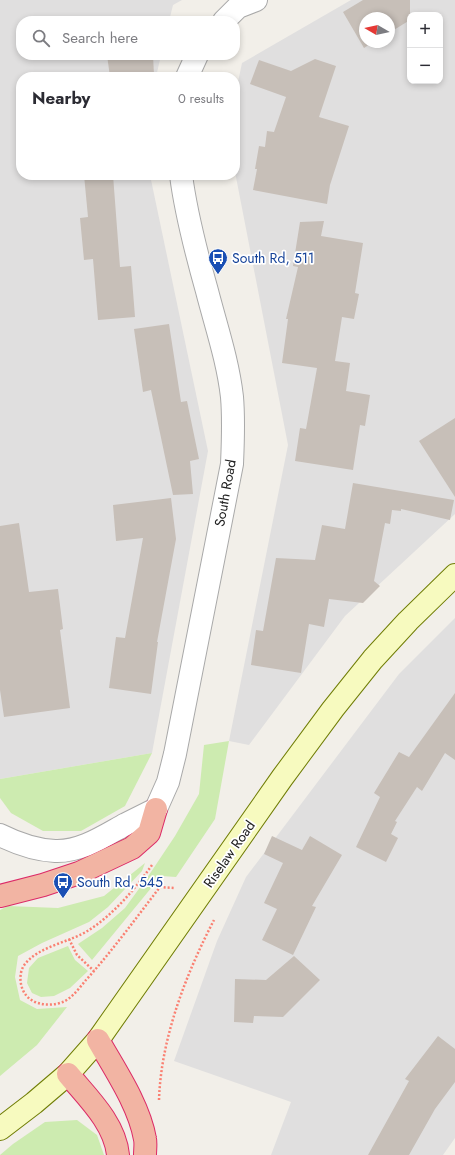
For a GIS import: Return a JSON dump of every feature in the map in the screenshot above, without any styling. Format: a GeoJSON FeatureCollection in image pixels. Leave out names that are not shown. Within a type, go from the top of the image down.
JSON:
{"type":"FeatureCollection","features":[{"type":"Feature","properties":{"kind":"highway"},"geometry":{"type":"LineString","coordinates":[[0,896],[43,885],[79,873],[132,848],[149,833],[156,809]]}},
{"type":"Feature","properties":{"kind":"highway"},"geometry":{"type":"LineString","coordinates":[[98,1040],[118,1074],[137,1115],[145,1139],[145,1155]]}},
{"type":"Feature","properties":{"kind":"highway"},"geometry":{"type":"LineString","coordinates":[[68,1074],[110,1127],[117,1146],[118,1155]]}},
{"type":"Feature","properties":{"kind":"main road","name":"Riselaw Road"},"geometry":{"type":"LineString","coordinates":[[0,1129],[68,1074],[98,1040],[282,778],[333,709],[408,621],[455,575]]}},
{"type":"Feature","properties":{"kind":"street"},"geometry":{"type":"LineString","coordinates":[[229,16],[238,7],[256,0]]}},
{"type":"Feature","properties":{"kind":"street"},"geometry":{"type":"LineString","coordinates":[[189,72],[195,60]]}},
{"type":"Feature","properties":{"kind":"street","name":"South Road"},"geometry":{"type":"LineString","coordinates":[[156,809],[168,782],[175,754],[232,464],[234,431],[232,396],[221,342],[193,240],[184,200],[182,180]]}},
{"type":"Feature","properties":{"kind":"street"},"geometry":{"type":"LineString","coordinates":[[0,835],[31,848],[56,851],[81,847],[101,839],[156,809]]}},
{"type":"Feature","properties":{"kind":"path"},"geometry":{"type":"LineString","coordinates":[[155,859],[124,900],[109,915],[89,931],[42,951],[24,964],[21,972],[23,992],[35,1003],[45,1005],[64,1001],[73,995],[94,971],[160,887],[173,888],[177,890]]}},
{"type":"Feature","properties":{"kind":"path"},"geometry":{"type":"LineString","coordinates":[[160,1107],[162,1065],[174,1018],[191,969],[216,916]]}},
{"type":"Feature","properties":{"kind":"path"},"geometry":{"type":"LineString","coordinates":[[69,940],[77,955],[94,971]]}},
{"type":"Feature","properties":{"kind":"shaded area"},"geometry":{"type":"Polygon","coordinates":[[[0,0],[182,0],[173,5],[170,16],[16,16],[16,60],[160,60],[157,72],[16,72],[16,180],[151,180],[208,451],[152,753],[0,779],[0,0]]]}},
{"type":"Feature","properties":{"kind":"shaded area"},"geometry":{"type":"Polygon","coordinates":[[[351,0],[455,0],[455,514],[345,616],[249,745],[229,741],[288,445],[237,180],[240,180],[240,72],[242,63],[351,0]]]}},
{"type":"Feature","properties":{"kind":"shaded area"},"geometry":{"type":"Polygon","coordinates":[[[455,618],[455,1138],[443,1155],[271,1155],[291,1102],[174,1061],[217,941],[246,877],[399,674],[455,618]]]}},
{"type":"Feature","properties":{"kind":"green space"},"geometry":{"type":"Polygon","coordinates":[[[229,741],[215,819],[176,877],[161,876],[92,960],[78,944],[102,928],[125,908],[175,836],[199,794],[204,745],[229,741]]]}},
{"type":"Feature","properties":{"kind":"green space"},"geometry":{"type":"Polygon","coordinates":[[[152,753],[125,806],[81,831],[43,831],[11,813],[0,798],[0,779],[152,753]]]}},
{"type":"Feature","properties":{"kind":"green space"},"geometry":{"type":"Polygon","coordinates":[[[145,863],[142,871],[108,907],[89,922],[42,943],[18,956],[15,977],[20,1000],[37,1009],[67,1007],[37,1045],[0,1076],[0,910],[8,906],[58,908],[104,896],[145,863]]]}},
{"type":"Feature","properties":{"kind":"green space"},"geometry":{"type":"Polygon","coordinates":[[[68,946],[75,960],[88,971],[70,988],[54,996],[41,997],[32,993],[27,983],[29,968],[38,958],[68,946]]]}},
{"type":"Feature","properties":{"kind":"green space"},"geometry":{"type":"Polygon","coordinates":[[[77,1120],[97,1135],[104,1155],[0,1155],[45,1122],[77,1120]]]}},
{"type":"Feature","properties":{"kind":"building"},"geometry":{"type":"Polygon","coordinates":[[[363,0],[410,0],[410,12],[407,12],[407,22],[395,29],[395,12],[359,12],[359,39],[343,12],[363,0]]]}},
{"type":"Feature","properties":{"kind":"building"},"geometry":{"type":"Polygon","coordinates":[[[315,59],[336,66],[319,117],[349,126],[330,185],[327,204],[253,190],[259,146],[265,147],[267,131],[274,132],[286,97],[250,84],[259,60],[291,71],[315,59]]]}},
{"type":"Feature","properties":{"kind":"building"},"geometry":{"type":"Polygon","coordinates":[[[108,60],[153,60],[154,72],[109,72],[108,60]]]}},
{"type":"Feature","properties":{"kind":"building"},"geometry":{"type":"Polygon","coordinates":[[[84,180],[113,180],[120,267],[131,266],[135,317],[98,320],[93,259],[84,260],[80,218],[88,217],[84,180]]]}},
{"type":"Feature","properties":{"kind":"building"},"geometry":{"type":"Polygon","coordinates":[[[324,221],[321,236],[363,243],[355,293],[359,294],[354,319],[342,317],[335,361],[350,363],[346,391],[370,395],[365,426],[360,425],[353,470],[295,461],[300,428],[306,429],[317,368],[282,363],[288,319],[286,319],[298,267],[293,266],[300,222],[324,221]]]}},
{"type":"Feature","properties":{"kind":"building"},"geometry":{"type":"Polygon","coordinates":[[[169,324],[181,402],[187,401],[199,459],[190,461],[193,494],[173,495],[151,390],[143,392],[134,329],[169,324]]]}},
{"type":"Feature","properties":{"kind":"building"},"geometry":{"type":"Polygon","coordinates":[[[455,418],[455,497],[419,441],[455,418]]]}},
{"type":"Feature","properties":{"kind":"building"},"geometry":{"type":"Polygon","coordinates":[[[353,483],[454,500],[450,520],[401,509],[401,511],[392,510],[390,524],[385,523],[374,581],[380,586],[363,603],[329,599],[324,627],[309,624],[301,673],[251,665],[256,630],[263,631],[276,558],[315,560],[322,525],[345,529],[353,483]]]}},
{"type":"Feature","properties":{"kind":"building"},"geometry":{"type":"Polygon","coordinates":[[[171,498],[176,539],[157,642],[151,694],[109,688],[116,637],[125,638],[143,538],[116,541],[113,505],[171,498]]]}},
{"type":"Feature","properties":{"kind":"building"},"geometry":{"type":"Polygon","coordinates":[[[19,523],[29,592],[58,589],[63,629],[60,630],[70,708],[4,717],[0,690],[0,526],[19,523]]]}},
{"type":"Feature","properties":{"kind":"building"},"geometry":{"type":"Polygon","coordinates":[[[455,693],[455,760],[445,753],[422,791],[417,787],[395,821],[397,822],[391,834],[398,838],[386,862],[356,847],[380,797],[374,793],[399,752],[409,757],[455,693]]]}},
{"type":"Feature","properties":{"kind":"building"},"geometry":{"type":"Polygon","coordinates":[[[272,836],[302,850],[310,836],[342,855],[312,906],[316,907],[293,955],[262,940],[277,909],[264,903],[283,863],[264,854],[272,836]]]}},
{"type":"Feature","properties":{"kind":"building"},"geometry":{"type":"Polygon","coordinates":[[[294,956],[320,980],[283,1017],[254,1016],[253,1023],[234,1022],[235,979],[266,980],[294,956]]]}},
{"type":"Feature","properties":{"kind":"building"},"geometry":{"type":"Polygon","coordinates":[[[438,1036],[455,1049],[455,1082],[435,1109],[409,1155],[368,1155],[409,1081],[405,1079],[438,1036]]]}},
{"type":"Feature","properties":{"kind":"place","name":"South Rd, 511"},"geometry":{"type":"Point","coordinates":[218,275]}},
{"type":"Feature","properties":{"kind":"place","name":"South Rd, 545"},"geometry":{"type":"Point","coordinates":[63,899]}}]}
